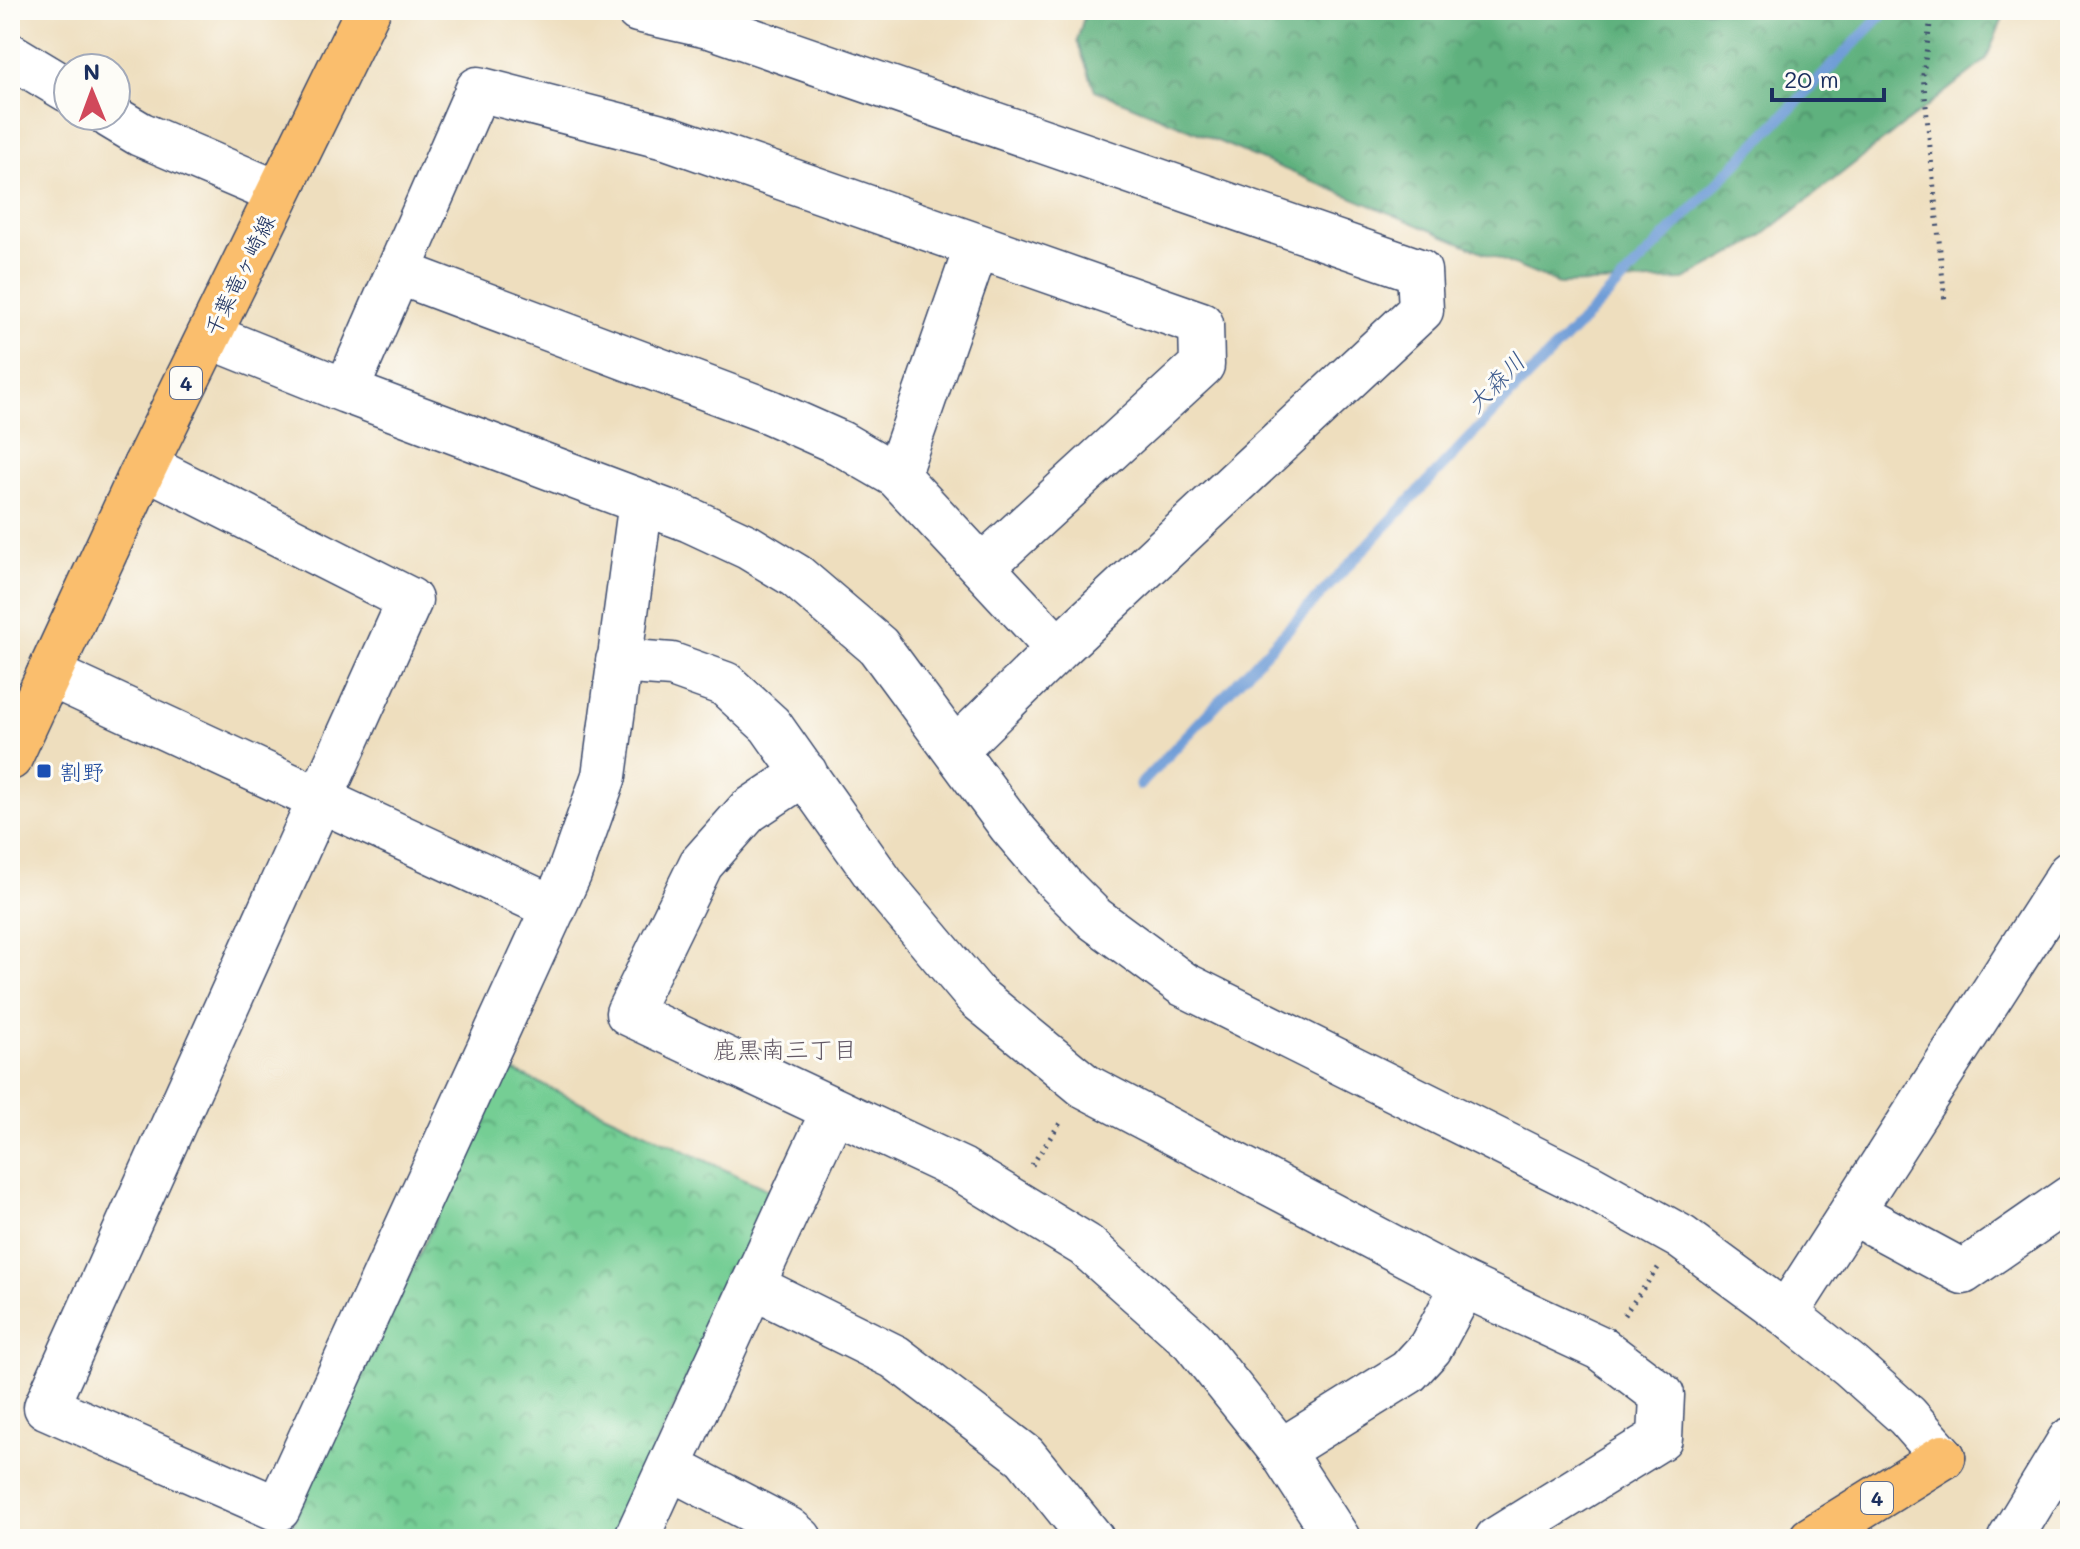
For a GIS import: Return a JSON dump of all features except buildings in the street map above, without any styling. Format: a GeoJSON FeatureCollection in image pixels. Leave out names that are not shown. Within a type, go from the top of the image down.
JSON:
{"type":"FeatureCollection","features":[{"type":"Feature","properties":{"kind":"main road","name":"千葉竜ヶ崎線"},"geometry":{"type":"LineString","coordinates":[[10,758],[145,466],[368,10]]}},
{"type":"Feature","properties":{"kind":"main road","name":"4"},"geometry":{"type":"LineString","coordinates":[[1811,1539],[1943,1457]]}},
{"type":"Feature","properties":{"kind":"street"},"geometry":{"type":"LineString","coordinates":[[638,10],[713,27],[1419,271],[1421,310],[1058,649],[955,750]]}},
{"type":"Feature","properties":{"kind":"street"},"geometry":{"type":"LineString","coordinates":[[10,55],[52,80]]}},
{"type":"Feature","properties":{"kind":"street"},"geometry":{"type":"LineString","coordinates":[[346,391],[478,89],[669,138],[1201,324],[1202,365],[982,567]]}},
{"type":"Feature","properties":{"kind":"street"},"geometry":{"type":"LineString","coordinates":[[132,129],[278,193]]}},
{"type":"Feature","properties":{"kind":"street"},"geometry":{"type":"LineString","coordinates":[[897,476],[977,246]]}},
{"type":"Feature","properties":{"kind":"street"},"geometry":{"type":"LineString","coordinates":[[398,272],[770,412],[840,443],[897,476],[1058,649]]}},
{"type":"Feature","properties":{"kind":"street"},"geometry":{"type":"LineString","coordinates":[[209,336],[346,391],[641,501],[748,547],[796,576],[878,646],[1010,825],[1060,884],[1095,919],[1183,984],[1591,1187],[1681,1237],[1786,1314],[1907,1416],[1943,1457]]}},
{"type":"Feature","properties":{"kind":"street"},"geometry":{"type":"LineString","coordinates":[[145,466],[410,600],[46,1407],[278,1509],[569,874],[604,776],[641,501]]}},
{"type":"Feature","properties":{"kind":"street"},"geometry":{"type":"LineString","coordinates":[[618,661],[672,665],[725,684],[770,725],[883,885],[978,998],[1085,1086],[1464,1285],[1600,1348],[1662,1395],[1660,1438],[1497,1539]]}},
{"type":"Feature","properties":{"kind":"street"},"geometry":{"type":"LineString","coordinates":[[49,674],[554,908]]}},
{"type":"Feature","properties":{"kind":"street"},"geometry":{"type":"LineString","coordinates":[[805,773],[748,811],[701,864],[628,1013],[962,1170],[1085,1245],[1193,1341],[1281,1451],[1338,1539]]}},
{"type":"Feature","properties":{"kind":"street"},"geometry":{"type":"LineString","coordinates":[[1786,1314],[2070,873]]}},
{"type":"Feature","properties":{"kind":"street"},"geometry":{"type":"LineString","coordinates":[[636,1539],[833,1111]]}},
{"type":"Feature","properties":{"kind":"street"},"geometry":{"type":"LineString","coordinates":[[1852,1212],[1963,1272],[2070,1198]]}},
{"type":"Feature","properties":{"kind":"street"},"geometry":{"type":"LineString","coordinates":[[1281,1451],[1408,1372],[1430,1348],[1464,1285]]}},
{"type":"Feature","properties":{"kind":"street"},"geometry":{"type":"LineString","coordinates":[[752,1286],[895,1357],[1025,1456],[1092,1539]]}},
{"type":"Feature","properties":{"kind":"street"},"geometry":{"type":"LineString","coordinates":[[2010,1539],[2070,1440]]}},
{"type":"Feature","properties":{"kind":"street"},"geometry":{"type":"LineString","coordinates":[[669,1467],[788,1529],[800,1539]]}},
{"type":"Feature","properties":{"kind":"path"},"geometry":{"type":"LineString","coordinates":[[1932,10],[1923,75],[1945,302]]}},
{"type":"Feature","properties":{"kind":"path"},"geometry":{"type":"LineString","coordinates":[[1009,1199],[1085,1086]]}},
{"type":"Feature","properties":{"kind":"path"},"geometry":{"type":"LineString","coordinates":[[1600,1348],[1681,1237]]}},
{"type":"Feature","properties":{"kind":"green space"},"geometry":{"type":"Polygon","coordinates":[[[1086,10],[2006,10],[1986,60],[1754,242],[1684,280],[1559,284],[1095,90],[1077,41],[1086,10]]]}},
{"type":"Feature","properties":{"kind":"green space"},"geometry":{"type":"Polygon","coordinates":[[[507,1068],[775,1193],[612,1539],[302,1539],[288,1533],[507,1068]]]}},
{"type":"Feature","properties":{"kind":"waterway","name":"大森川"},"geometry":{"type":"LineString","coordinates":[[1140,785],[1511,394],[1880,17],[1882,10]]}},
{"type":"Feature","properties":{"kind":"place","name":"割野"},"geometry":{"type":"Point","coordinates":[44,771]}},
{"type":"Feature","properties":{"kind":"district","name":"鹿黒南三丁目"},"geometry":{"type":"Point","coordinates":[785,1048]}}]}
